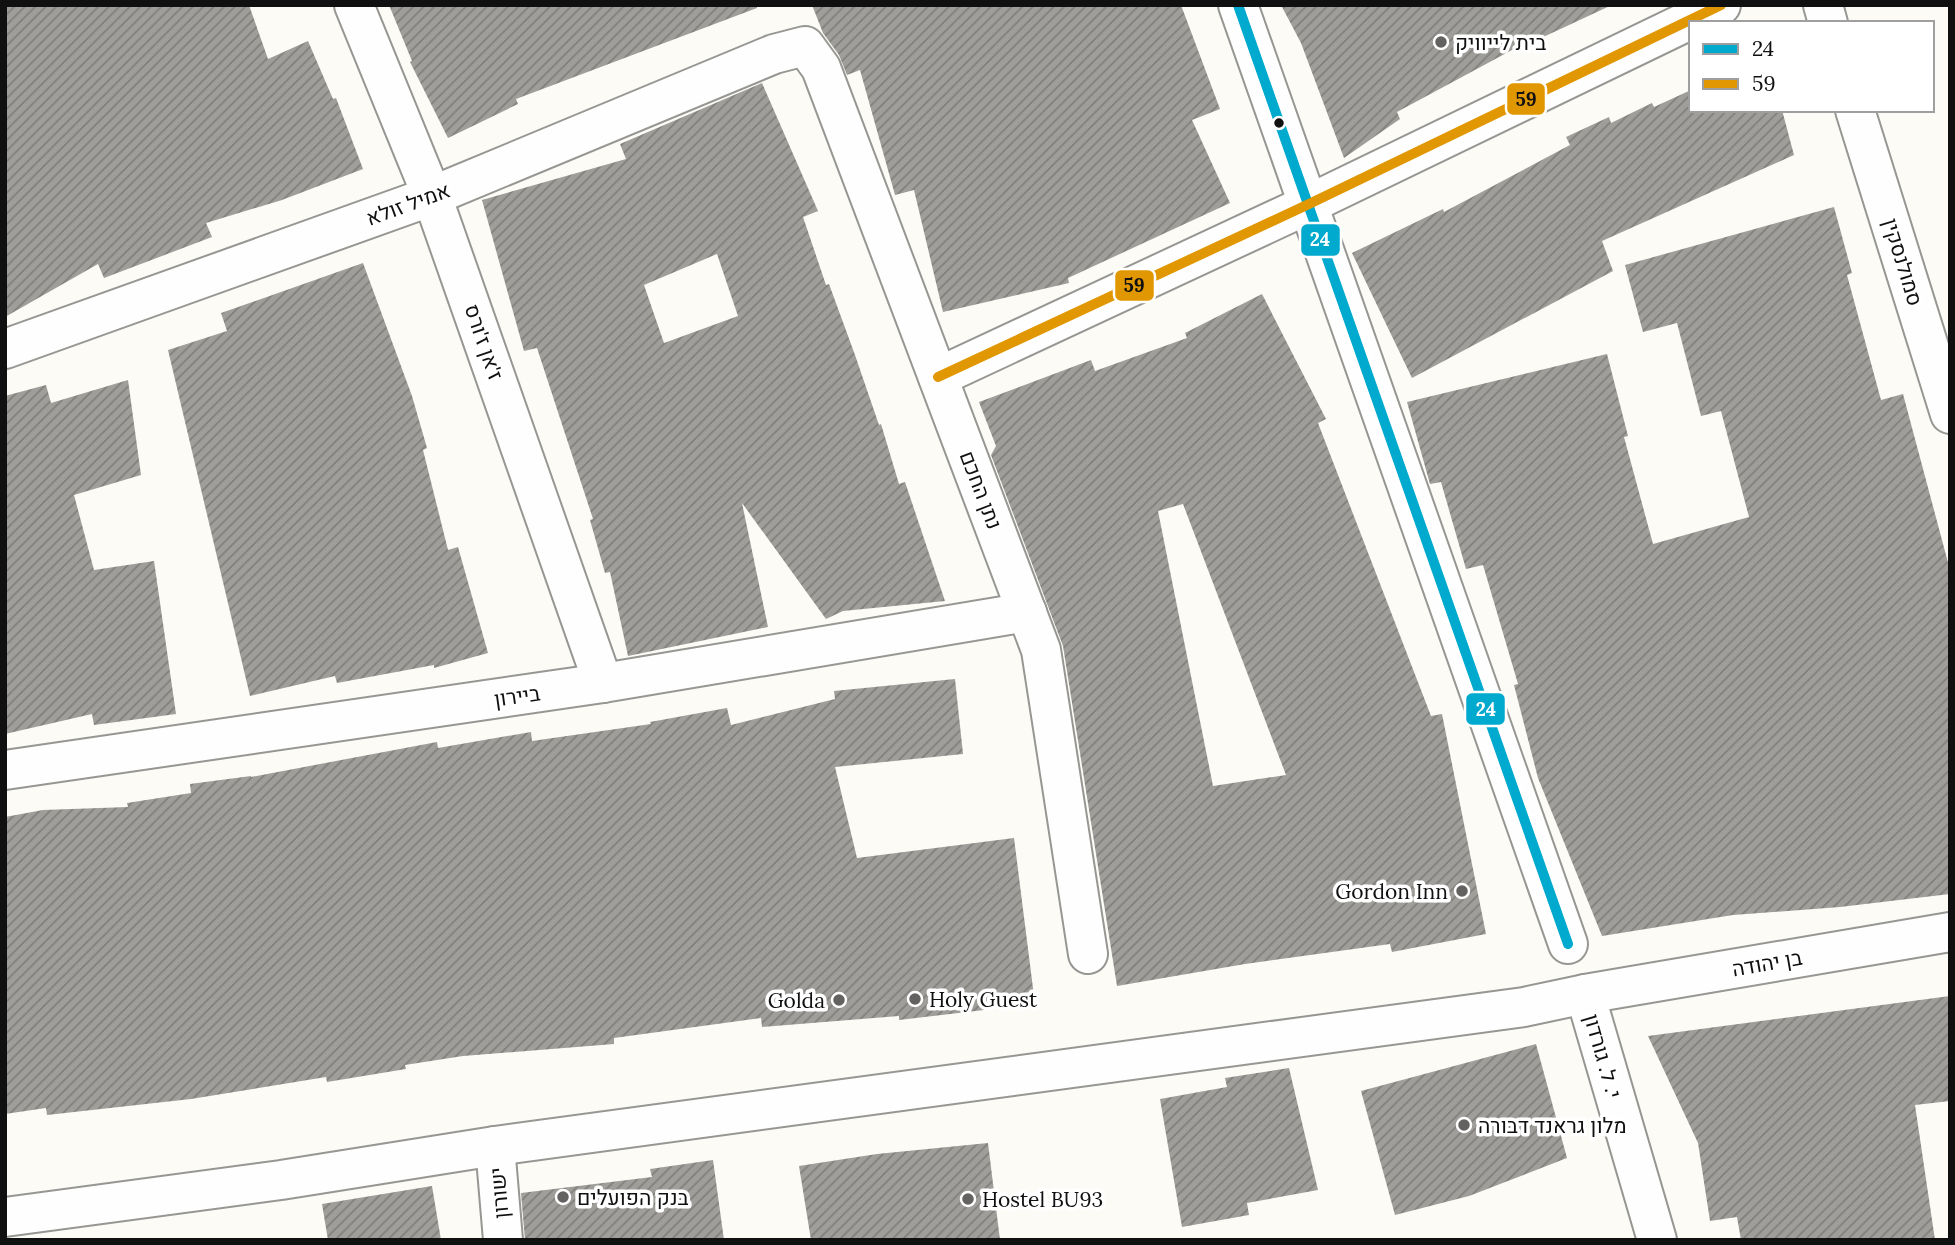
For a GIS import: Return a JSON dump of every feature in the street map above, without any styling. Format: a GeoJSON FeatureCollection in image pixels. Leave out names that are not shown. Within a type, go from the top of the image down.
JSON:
{"type":"FeatureCollection","features":[{"type":"Feature","properties":{"kind":"street","name":"ז'אן ז'ורס"},"geometry":{"type":"LineString","coordinates":[[354,5],[432,196],[603,683]]}},
{"type":"Feature","properties":{"kind":"street"},"geometry":{"type":"LineString","coordinates":[[1238,5],[1568,944]]}},
{"type":"Feature","properties":{"kind":"street"},"geometry":{"type":"LineString","coordinates":[[938,377],[1309,204],[1721,5]]}},
{"type":"Feature","properties":{"kind":"street","name":"אמיל זולא"},"geometry":{"type":"LineString","coordinates":[[5,349],[432,196],[774,54],[805,46]]}},
{"type":"Feature","properties":{"kind":"street","name":"נתן החכם"},"geometry":{"type":"LineString","coordinates":[[805,46],[821,68],[1041,650],[1088,954]]}},
{"type":"Feature","properties":{"kind":"street","name":"סמולנסקין"},"geometry":{"type":"LineString","coordinates":[[1856,112],[1950,414]]}},
{"type":"Feature","properties":{"kind":"street","name":"ביירון"},"geometry":{"type":"LineString","coordinates":[[5,770],[603,683],[1027,612]]}},
{"type":"Feature","properties":{"kind":"street","name":"בן יהודה"},"geometry":{"type":"LineString","coordinates":[[5,1217],[281,1180],[495,1146],[1496,1010],[1950,932]]}},
{"type":"Feature","properties":{"kind":"street","name":"י. ל. גורדון"},"geometry":{"type":"LineString","coordinates":[[1585,994],[1657,1240]]}},
{"type":"Feature","properties":{"kind":"street","name":"ישורון"},"geometry":{"type":"LineString","coordinates":[[495,1146],[503,1240]]}},
{"type":"Feature","properties":{"kind":"building"},"geometry":{"type":"Polygon","coordinates":[[[5,5],[249,5],[268,59],[308,41],[333,99],[336,98],[363,169],[282,200],[206,223],[212,237],[104,278],[98,264],[5,317],[5,5]]]}},
{"type":"Feature","properties":{"kind":"building"},"geometry":{"type":"Polygon","coordinates":[[[389,5],[757,5],[757,8],[516,99],[518,104],[448,138],[410,62],[412,61],[389,5]]]}},
{"type":"Feature","properties":{"kind":"building"},"geometry":{"type":"Polygon","coordinates":[[[812,5],[1181,5],[1220,109],[1192,120],[1230,203],[1068,278],[1069,283],[943,312],[914,190],[895,195],[860,70],[847,75],[839,55],[823,33],[812,5]]]}},
{"type":"Feature","properties":{"kind":"building"},"geometry":{"type":"Polygon","coordinates":[[[1281,5],[1612,5],[1526,45],[1525,43],[1397,112],[1400,119],[1344,158],[1301,43],[1281,5]]]}},
{"type":"Feature","properties":{"kind":"building"},"geometry":{"type":"Polygon","coordinates":[[[762,83],[818,211],[803,217],[826,285],[829,284],[879,425],[881,424],[899,484],[905,482],[945,601],[843,611],[826,619],[742,503],[768,627],[628,656],[610,572],[605,573],[590,520],[593,519],[537,348],[524,351],[482,200],[626,159],[620,144],[762,83]],[[717,254],[644,285],[664,343],[738,316],[717,254]]]}},
{"type":"Feature","properties":{"kind":"building"},"geometry":{"type":"Polygon","coordinates":[[[1689,91],[1689,112],[1783,112],[1794,155],[1602,241],[1613,271],[1412,378],[1352,253],[1443,209],[1444,212],[1570,145],[1566,137],[1609,117],[1611,123],[1652,103],[1654,107],[1689,91]]]}},
{"type":"Feature","properties":{"kind":"building"},"geometry":{"type":"Polygon","coordinates":[[[1834,207],[1852,273],[1847,275],[1881,400],[1903,394],[1950,570],[1950,894],[1840,907],[1733,915],[1602,936],[1538,778],[1514,685],[1518,684],[1483,565],[1466,569],[1441,482],[1430,484],[1407,402],[1607,354],[1628,436],[1624,437],[1653,544],[1749,517],[1721,411],[1701,416],[1677,323],[1643,332],[1625,265],[1834,207]]]}},
{"type":"Feature","properties":{"kind":"building"},"geometry":{"type":"Polygon","coordinates":[[[363,263],[412,396],[427,448],[423,450],[448,550],[458,547],[488,653],[434,668],[434,665],[337,683],[335,676],[250,696],[168,350],[227,331],[221,313],[363,263]]]}},
{"type":"Feature","properties":{"kind":"building"},"geometry":{"type":"Polygon","coordinates":[[[1262,294],[1326,419],[1318,423],[1431,716],[1442,714],[1486,934],[1392,952],[1390,944],[1245,964],[1117,986],[1063,646],[991,455],[996,446],[979,402],[1091,360],[1095,371],[1187,338],[1185,333],[1262,294]],[[1183,504],[1158,511],[1213,786],[1286,775],[1183,504]]]}},
{"type":"Feature","properties":{"kind":"building"},"geometry":{"type":"Polygon","coordinates":[[[128,380],[141,475],[74,495],[94,570],[154,561],[176,714],[94,725],[92,714],[5,734],[5,396],[46,385],[51,403],[128,380]]]}},
{"type":"Feature","properties":{"kind":"building"},"geometry":{"type":"Polygon","coordinates":[[[955,679],[963,754],[835,767],[857,858],[1014,838],[1035,1004],[899,1020],[899,1016],[762,1027],[761,1018],[614,1038],[614,1044],[463,1056],[327,1082],[326,1077],[191,1099],[47,1115],[46,1108],[5,1114],[5,817],[43,810],[128,807],[127,803],[191,793],[190,784],[251,777],[437,742],[438,748],[531,732],[532,741],[651,724],[650,722],[727,708],[731,725],[835,699],[834,691],[955,679]]]}},
{"type":"Feature","properties":{"kind":"building"},"geometry":{"type":"Polygon","coordinates":[[[1950,996],[1950,1101],[1915,1105],[1935,1240],[1741,1240],[1737,1217],[1710,1221],[1698,1143],[1648,1036],[1950,996]]]}},
{"type":"Feature","properties":{"kind":"building","name":"מלון גראנד דבורה"},"geometry":{"type":"Polygon","coordinates":[[[1536,1044],[1567,1158],[1469,1196],[1395,1215],[1361,1091],[1536,1044]]]}},
{"type":"Feature","properties":{"kind":"building"},"geometry":{"type":"Polygon","coordinates":[[[1289,1068],[1318,1190],[1247,1203],[1249,1215],[1182,1227],[1160,1099],[1227,1087],[1225,1078],[1289,1068]]]}},
{"type":"Feature","properties":{"kind":"building"},"geometry":{"type":"Polygon","coordinates":[[[988,1143],[1000,1240],[811,1240],[799,1166],[877,1154],[988,1143]]]}},
{"type":"Feature","properties":{"kind":"building"},"geometry":{"type":"Polygon","coordinates":[[[713,1160],[724,1240],[525,1240],[521,1193],[652,1177],[650,1169],[713,1160]]]}},
{"type":"Feature","properties":{"kind":"building"},"geometry":{"type":"Polygon","coordinates":[[[432,1186],[441,1240],[328,1240],[322,1204],[432,1186]]]}},
{"type":"Feature","properties":{"kind":"transit line","name":"24"},"geometry":{"type":"LineString","coordinates":[[1238,5],[1568,944]]}},
{"type":"Feature","properties":{"kind":"transit line","name":"59"},"geometry":{"type":"LineString","coordinates":[[938,377],[1309,204],[1721,5]]}},
{"type":"Feature","properties":{"kind":"place","name":"בית לייוויק"},"geometry":{"type":"Point","coordinates":[1441,42]}},
{"type":"Feature","properties":{"kind":"place","name":"Gordon Inn"},"geometry":{"type":"Point","coordinates":[1462,891]}},
{"type":"Feature","properties":{"kind":"place","name":"Holy Guest"},"geometry":{"type":"Point","coordinates":[915,999]}},
{"type":"Feature","properties":{"kind":"place","name":"Golda"},"geometry":{"type":"Point","coordinates":[839,1000]}},
{"type":"Feature","properties":{"kind":"place","name":"מלון גראנד דבורה"},"geometry":{"type":"Point","coordinates":[1464,1125]}},
{"type":"Feature","properties":{"kind":"place","name":"בנק הפועלים"},"geometry":{"type":"Point","coordinates":[563,1197]}},
{"type":"Feature","properties":{"kind":"place","name":"Hostel BU93"},"geometry":{"type":"Point","coordinates":[968,1199]}}]}
